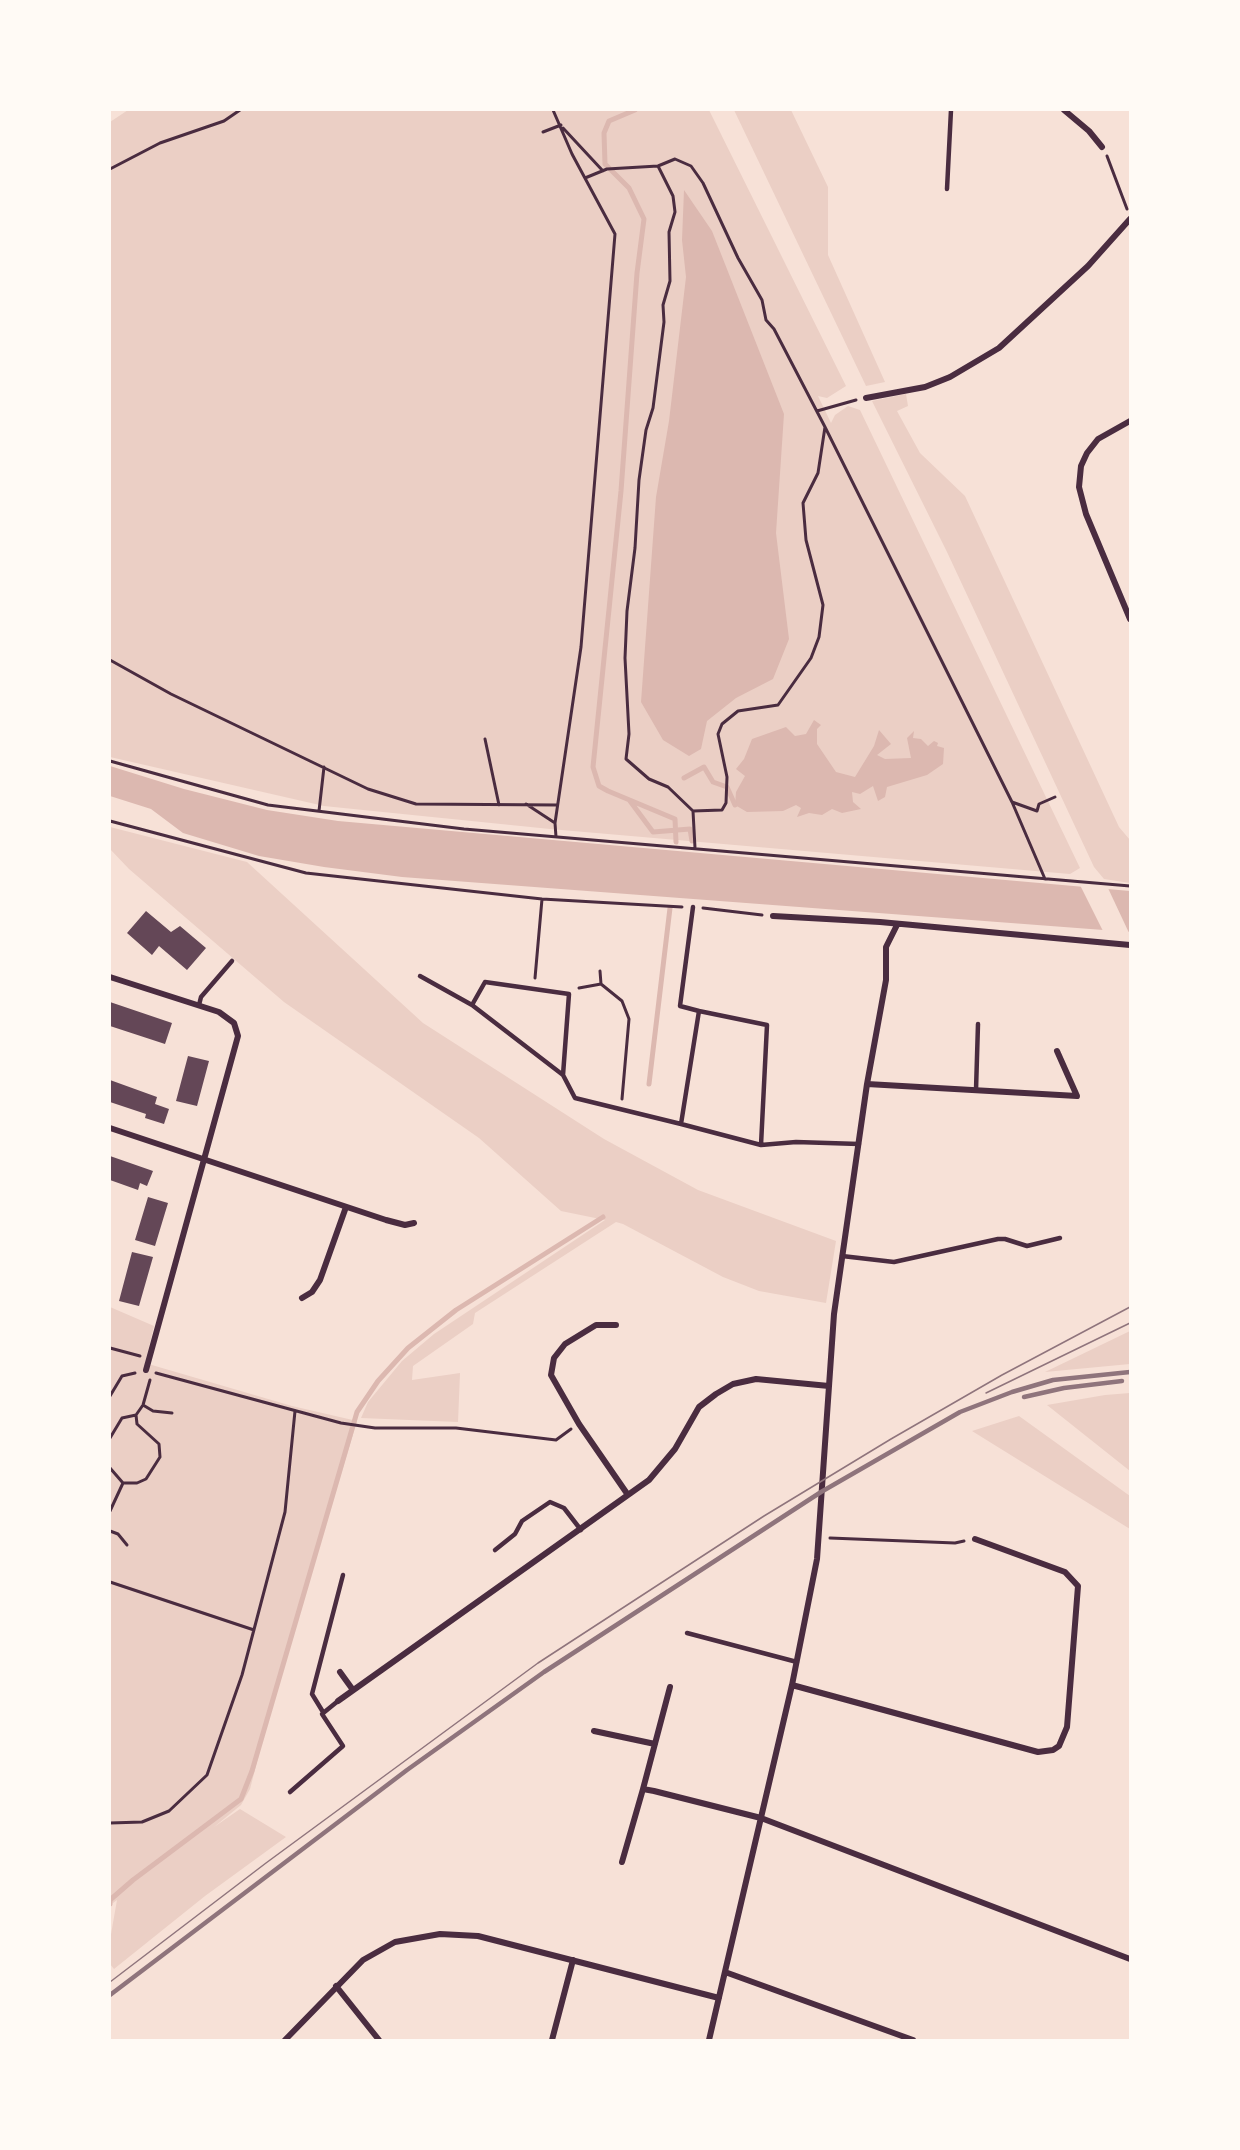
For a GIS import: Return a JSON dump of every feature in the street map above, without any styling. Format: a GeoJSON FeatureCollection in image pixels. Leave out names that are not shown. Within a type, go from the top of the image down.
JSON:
{"type":"FeatureCollection","features":[{"type":"Feature","properties":{"kind":"street"},"geometry":{"type":"LineString","coordinates":[[1064,110],[1089,131],[1102,147]]}},
{"type":"Feature","properties":{"kind":"street"},"geometry":{"type":"LineString","coordinates":[[866,398],[925,387],[950,377],[999,348],[1088,266],[1131,219]]}},
{"type":"Feature","properties":{"kind":"street"},"geometry":{"type":"LineString","coordinates":[[1131,421],[1098,439],[1087,453],[1081,466],[1079,487],[1086,514],[1131,619]]}},
{"type":"Feature","properties":{"kind":"street"},"geometry":{"type":"LineString","coordinates":[[773,916],[1131,945]]}},
{"type":"Feature","properties":{"kind":"street"},"geometry":{"type":"LineString","coordinates":[[709,2040],[792,1685],[819,1538],[829,1386],[842,1256],[867,1084],[886,980],[886,947],[897,925]]}},
{"type":"Feature","properties":{"kind":"street"},"geometry":{"type":"LineString","coordinates":[[110,976],[219,1012],[234,1023],[238,1041],[146,1370]]}},
{"type":"Feature","properties":{"kind":"street"},"geometry":{"type":"LineString","coordinates":[[867,1084],[1077,1096],[1057,1051]]}},
{"type":"Feature","properties":{"kind":"street"},"geometry":{"type":"LineString","coordinates":[[110,1128],[397,1223],[414,1223]]}},
{"type":"Feature","properties":{"kind":"street"},"geometry":{"type":"LineString","coordinates":[[302,1298],[312,1292],[320,1280],[346,1207]]}},
{"type":"Feature","properties":{"kind":"street"},"geometry":{"type":"LineString","coordinates":[[616,1325],[602,1323],[565,1344],[554,1358],[552,1380],[628,1495]]}},
{"type":"Feature","properties":{"kind":"street"},"geometry":{"type":"LineString","coordinates":[[338,1701],[581,1530],[648,1480],[669,1457],[699,1407],[723,1389],[756,1379],[829,1386]]}},
{"type":"Feature","properties":{"kind":"street"},"geometry":{"type":"LineString","coordinates":[[792,1685],[1038,1752],[1059,1746],[1067,1726],[1077,1586],[1065,1572],[975,1539]]}},
{"type":"Feature","properties":{"kind":"street"},"geometry":{"type":"LineString","coordinates":[[340,1672],[353,1690]]}},
{"type":"Feature","properties":{"kind":"street"},"geometry":{"type":"LineString","coordinates":[[622,1862],[670,1687]]}},
{"type":"Feature","properties":{"kind":"street"},"geometry":{"type":"LineString","coordinates":[[594,1731],[656,1744]]}},
{"type":"Feature","properties":{"kind":"street"},"geometry":{"type":"LineString","coordinates":[[643,1789],[688,1798],[761,1818],[1131,1959]]}},
{"type":"Feature","properties":{"kind":"street"},"geometry":{"type":"LineString","coordinates":[[285,2040],[363,1960],[385,1946],[406,1938],[440,1934],[478,1936],[718,1998]]}},
{"type":"Feature","properties":{"kind":"street"},"geometry":{"type":"LineString","coordinates":[[552,2040],[573,1960]]}},
{"type":"Feature","properties":{"kind":"street"},"geometry":{"type":"LineString","coordinates":[[725,1972],[913,2040]]}},
{"type":"Feature","properties":{"kind":"street"},"geometry":{"type":"LineString","coordinates":[[336,1986],[379,2040]]}},
{"type":"Feature","properties":{"kind":"lane"},"geometry":{"type":"LineString","coordinates":[[947,189],[951,110]]}},
{"type":"Feature","properties":{"kind":"lane"},"geometry":{"type":"LineString","coordinates":[[693,907],[680,1006],[767,1025],[761,1145]]}},
{"type":"Feature","properties":{"kind":"lane"},"geometry":{"type":"LineString","coordinates":[[199,1005],[201,997],[232,961]]}},
{"type":"Feature","properties":{"kind":"lane"},"geometry":{"type":"LineString","coordinates":[[420,976],[472,1005],[563,1075],[575,1098],[761,1145],[796,1142],[859,1144]]}},
{"type":"Feature","properties":{"kind":"lane"},"geometry":{"type":"LineString","coordinates":[[472,1005],[486,982],[569,994],[563,1075]]}},
{"type":"Feature","properties":{"kind":"lane"},"geometry":{"type":"LineString","coordinates":[[681,1124],[699,1011]]}},
{"type":"Feature","properties":{"kind":"lane"},"geometry":{"type":"LineString","coordinates":[[976,1090],[978,1024]]}},
{"type":"Feature","properties":{"kind":"lane"},"geometry":{"type":"LineString","coordinates":[[842,1256],[894,1262],[998,1239],[1027,1246],[1060,1238]]}},
{"type":"Feature","properties":{"kind":"lane"},"geometry":{"type":"LineString","coordinates":[[495,1550],[515,1534],[522,1521],[550,1502],[564,1508],[581,1530]]}},
{"type":"Feature","properties":{"kind":"lane"},"geometry":{"type":"LineString","coordinates":[[290,1792],[343,1746],[323,1717],[323,1712],[312,1694],[343,1575]]}},
{"type":"Feature","properties":{"kind":"lane"},"geometry":{"type":"LineString","coordinates":[[687,1633],[797,1662]]}},
{"type":"Feature","properties":{"kind":"lane"},"geometry":{"type":"LineString","coordinates":[[323,1712],[338,1701]]}},
{"type":"Feature","properties":{"kind":"path"},"geometry":{"type":"LineString","coordinates":[[110,169],[160,143],[224,121],[240,110]]}},
{"type":"Feature","properties":{"kind":"path"},"geometry":{"type":"LineString","coordinates":[[553,110],[615,234],[581,647],[556,805],[556,837]]}},
{"type":"Feature","properties":{"kind":"path"},"geometry":{"type":"LineString","coordinates":[[543,132],[561,125]]}},
{"type":"Feature","properties":{"kind":"path"},"geometry":{"type":"LineString","coordinates":[[561,125],[605,170]]}},
{"type":"Feature","properties":{"kind":"path"},"geometry":{"type":"LineString","coordinates":[[1102,147],[1131,219]]}},
{"type":"Feature","properties":{"kind":"path"},"geometry":{"type":"LineString","coordinates":[[585,178],[605,170],[658,166],[675,159],[691,166],[703,183],[738,258],[762,300],[766,320],[817,411],[1012,802],[1045,879]]}},
{"type":"Feature","properties":{"kind":"path"},"geometry":{"type":"LineString","coordinates":[[658,166],[673,196],[675,212],[669,232],[670,281],[663,305],[664,322],[653,408],[646,430],[639,480],[635,548],[627,611],[625,658],[629,734],[626,759],[649,779],[668,787],[693,812],[695,848]]}},
{"type":"Feature","properties":{"kind":"path"},"geometry":{"type":"LineString","coordinates":[[817,411],[831,405],[866,398]]}},
{"type":"Feature","properties":{"kind":"path"},"geometry":{"type":"LineString","coordinates":[[693,812],[722,810],[726,803],[727,777],[718,734],[727,717],[738,711],[778,705],[811,658],[819,636],[823,605],[806,540],[803,503],[818,473],[825,427]]}},
{"type":"Feature","properties":{"kind":"path"},"geometry":{"type":"LineString","coordinates":[[110,660],[171,694],[368,789],[416,804],[556,805]]}},
{"type":"Feature","properties":{"kind":"path"},"geometry":{"type":"LineString","coordinates":[[485,739],[499,805]]}},
{"type":"Feature","properties":{"kind":"path"},"geometry":{"type":"LineString","coordinates":[[110,761],[268,805],[556,837],[1131,886]]}},
{"type":"Feature","properties":{"kind":"path"},"geometry":{"type":"LineString","coordinates":[[319,811],[324,766]]}},
{"type":"Feature","properties":{"kind":"path"},"geometry":{"type":"LineString","coordinates":[[1012,802],[1037,811],[1039,804],[1055,797]]}},
{"type":"Feature","properties":{"kind":"path"},"geometry":{"type":"LineString","coordinates":[[526,804],[555,823]]}},
{"type":"Feature","properties":{"kind":"path"},"geometry":{"type":"LineString","coordinates":[[110,821],[306,873],[542,899],[693,907],[773,916]]}},
{"type":"Feature","properties":{"kind":"path"},"geometry":{"type":"LineString","coordinates":[[534,989],[542,899]]}},
{"type":"Feature","properties":{"kind":"path"},"geometry":{"type":"LineString","coordinates":[[600,971],[601,984],[622,1001],[629,1019],[621,1110]]}},
{"type":"Feature","properties":{"kind":"path"},"geometry":{"type":"LineString","coordinates":[[569,994],[580,987],[601,984]]}},
{"type":"Feature","properties":{"kind":"path"},"geometry":{"type":"LineString","coordinates":[[110,1348],[140,1356],[138,1372]]}},
{"type":"Feature","properties":{"kind":"path"},"geometry":{"type":"LineString","coordinates":[[110,1396],[122,1376],[146,1370]]}},
{"type":"Feature","properties":{"kind":"path"},"geometry":{"type":"LineString","coordinates":[[110,1469],[123,1483],[137,1483],[146,1479],[160,1457],[159,1444],[137,1424],[136,1415],[143,1405],[146,1389],[154,1372],[341,1423],[375,1428],[456,1428],[556,1440],[579,1424]]}},
{"type":"Feature","properties":{"kind":"path"},"geometry":{"type":"LineString","coordinates":[[143,1405],[153,1411],[172,1413]]}},
{"type":"Feature","properties":{"kind":"path"},"geometry":{"type":"LineString","coordinates":[[110,1823],[129,1824],[169,1811],[207,1775],[242,1675],[285,1512],[295,1411]]}},
{"type":"Feature","properties":{"kind":"path"},"geometry":{"type":"LineString","coordinates":[[110,1438],[122,1418],[136,1415]]}},
{"type":"Feature","properties":{"kind":"path"},"geometry":{"type":"LineString","coordinates":[[110,1511],[123,1483]]}},
{"type":"Feature","properties":{"kind":"path"},"geometry":{"type":"LineString","coordinates":[[110,1531],[118,1534],[127,1545]]}},
{"type":"Feature","properties":{"kind":"path"},"geometry":{"type":"LineString","coordinates":[[819,1538],[956,1543],[975,1539]]}},
{"type":"Feature","properties":{"kind":"path"},"geometry":{"type":"LineString","coordinates":[[110,1582],[254,1630]]}},
{"type":"Feature","properties":{"kind":"shaded area"},"geometry":{"type":"Polygon","coordinates":[[[128,110],[709,110],[846,386],[827,398],[818,396],[831,423],[835,415],[848,406],[860,410],[1080,868],[1070,874],[550,829],[324,806],[110,757],[110,122],[128,110]]]}},
{"type":"Feature","properties":{"kind":"shaded area"},"geometry":{"type":"Polygon","coordinates":[[[734,110],[791,110],[828,187],[828,255],[885,382],[866,386],[734,110]]]}},
{"type":"Feature","properties":{"kind":"shaded area"},"geometry":{"type":"Polygon","coordinates":[[[684,190],[712,231],[784,414],[776,533],[789,639],[773,679],[736,698],[707,721],[701,749],[689,756],[663,740],[641,702],[656,497],[669,421],[686,277],[682,240],[684,190]]]}},
{"type":"Feature","properties":{"kind":"shaded area"},"geometry":{"type":"Polygon","coordinates":[[[906,394],[908,406],[897,411],[920,453],[965,496],[1119,827],[1130,840],[1130,883],[1104,879],[1094,867],[947,552],[872,401],[906,394]]]}},
{"type":"Feature","properties":{"kind":"shaded area"},"geometry":{"type":"Polygon","coordinates":[[[814,720],[821,725],[817,729],[817,744],[836,772],[855,777],[874,746],[879,730],[891,744],[877,755],[885,759],[911,758],[907,738],[914,731],[913,738],[921,739],[928,746],[934,741],[938,743],[937,746],[944,748],[943,764],[927,775],[887,787],[885,797],[878,801],[873,786],[860,794],[852,792],[853,802],[861,809],[842,813],[832,809],[822,815],[809,813],[797,817],[801,808],[796,805],[783,811],[747,812],[735,805],[736,792],[745,776],[736,769],[744,759],[752,739],[786,727],[795,736],[806,734],[814,720]]]}},
{"type":"Feature","properties":{"kind":"shaded area"},"geometry":{"type":"Polygon","coordinates":[[[110,766],[184,789],[267,810],[338,821],[1130,891],[1130,932],[402,877],[324,867],[259,856],[183,833],[151,809],[110,796],[110,766]]]}},
{"type":"Feature","properties":{"kind":"shaded area"},"geometry":{"type":"Polygon","coordinates":[[[110,827],[247,862],[423,1023],[604,1139],[698,1190],[836,1241],[826,1303],[759,1291],[723,1277],[616,1222],[475,1313],[473,1324],[413,1366],[412,1380],[460,1373],[458,1422],[361,1418],[368,1402],[402,1361],[434,1334],[605,1220],[561,1211],[479,1138],[284,1002],[129,869],[110,849],[110,827]]]}},
{"type":"Feature","properties":{"kind":"shaded area"},"geometry":{"type":"Polygon","coordinates":[[[110,1307],[154,1326],[145,1363],[292,1406],[357,1421],[271,1708],[250,1789],[241,1805],[214,1827],[240,1809],[286,1837],[205,1896],[114,1969],[110,1964],[110,1940],[117,1900],[113,1903],[110,1901],[110,1307]]]}},
{"type":"Feature","properties":{"kind":"shaded area"},"geometry":{"type":"Polygon","coordinates":[[[1130,1331],[1130,1364],[1045,1372],[1130,1331]]]}},
{"type":"Feature","properties":{"kind":"shaded area"},"geometry":{"type":"Polygon","coordinates":[[[1130,1393],[1130,1471],[1047,1405],[1105,1395],[1130,1393]]]}},
{"type":"Feature","properties":{"kind":"shaded area"},"geometry":{"type":"Polygon","coordinates":[[[1019,1416],[1130,1496],[1130,1529],[972,1431],[1019,1416]]]}},
{"type":"Feature","properties":{"kind":"pier"},"geometry":{"type":"Polygon","coordinates":[[[1079,883],[1107,886],[1130,935],[1104,933],[1079,883]]]}},
{"type":"Feature","properties":{"kind":"building"},"geometry":{"type":"Polygon","coordinates":[[[146,911],[171,932],[180,926],[206,948],[187,970],[159,946],[152,955],[127,933],[146,911]]]}},
{"type":"Feature","properties":{"kind":"building"},"geometry":{"type":"Polygon","coordinates":[[[110,1002],[172,1023],[165,1044],[110,1026],[110,1002]]]}},
{"type":"Feature","properties":{"kind":"building"},"geometry":{"type":"Polygon","coordinates":[[[188,1056],[209,1061],[197,1106],[176,1101],[188,1056]]]}},
{"type":"Feature","properties":{"kind":"building"},"geometry":{"type":"Polygon","coordinates":[[[110,1080],[157,1097],[155,1104],[169,1109],[164,1124],[145,1118],[146,1114],[110,1102],[110,1080]]]}},
{"type":"Feature","properties":{"kind":"building"},"geometry":{"type":"Polygon","coordinates":[[[110,1156],[153,1171],[147,1186],[140,1183],[138,1190],[110,1180],[110,1156]]]}},
{"type":"Feature","properties":{"kind":"building"},"geometry":{"type":"Polygon","coordinates":[[[148,1197],[168,1203],[155,1246],[135,1240],[148,1197]]]}},
{"type":"Feature","properties":{"kind":"building"},"geometry":{"type":"Polygon","coordinates":[[[132,1252],[153,1257],[139,1306],[119,1301],[132,1252]]]}},
{"type":"Feature","properties":{"kind":"waterway"},"geometry":{"type":"LineString","coordinates":[[635,110],[609,121],[604,133],[605,164],[629,188],[644,219],[637,273],[621,491],[593,767],[599,786],[675,819],[676,842]]}},
{"type":"Feature","properties":{"kind":"waterway"},"geometry":{"type":"LineString","coordinates":[[684,778],[704,767],[713,782],[727,787],[735,805]]}},
{"type":"Feature","properties":{"kind":"waterway"},"geometry":{"type":"LineString","coordinates":[[630,801],[653,832],[690,829],[692,841]]}},
{"type":"Feature","properties":{"kind":"waterway"},"geometry":{"type":"LineString","coordinates":[[649,1084],[670,908]]}},
{"type":"Feature","properties":{"kind":"waterway"},"geometry":{"type":"LineString","coordinates":[[110,1904],[110,1900],[133,1880],[241,1799],[252,1771],[357,1412],[378,1381],[408,1348],[456,1310],[603,1217]]}},
{"type":"Feature","properties":{"kind":"tram line"},"geometry":{"type":"LineString","coordinates":[[110,1982],[266,1863],[538,1663],[764,1516],[891,1439],[1002,1375],[1130,1307]]}},
{"type":"Feature","properties":{"kind":"tram line"},"geometry":{"type":"LineString","coordinates":[[986,1393],[1130,1323]]}},
{"type":"Feature","properties":{"kind":"railway"},"geometry":{"type":"LineString","coordinates":[[110,1995],[407,1770],[544,1672],[821,1492],[960,1412],[1012,1392],[1053,1380],[1130,1372]]}},
{"type":"Feature","properties":{"kind":"railway"},"geometry":{"type":"LineString","coordinates":[[1024,1397],[1064,1388],[1122,1381]]}}]}
